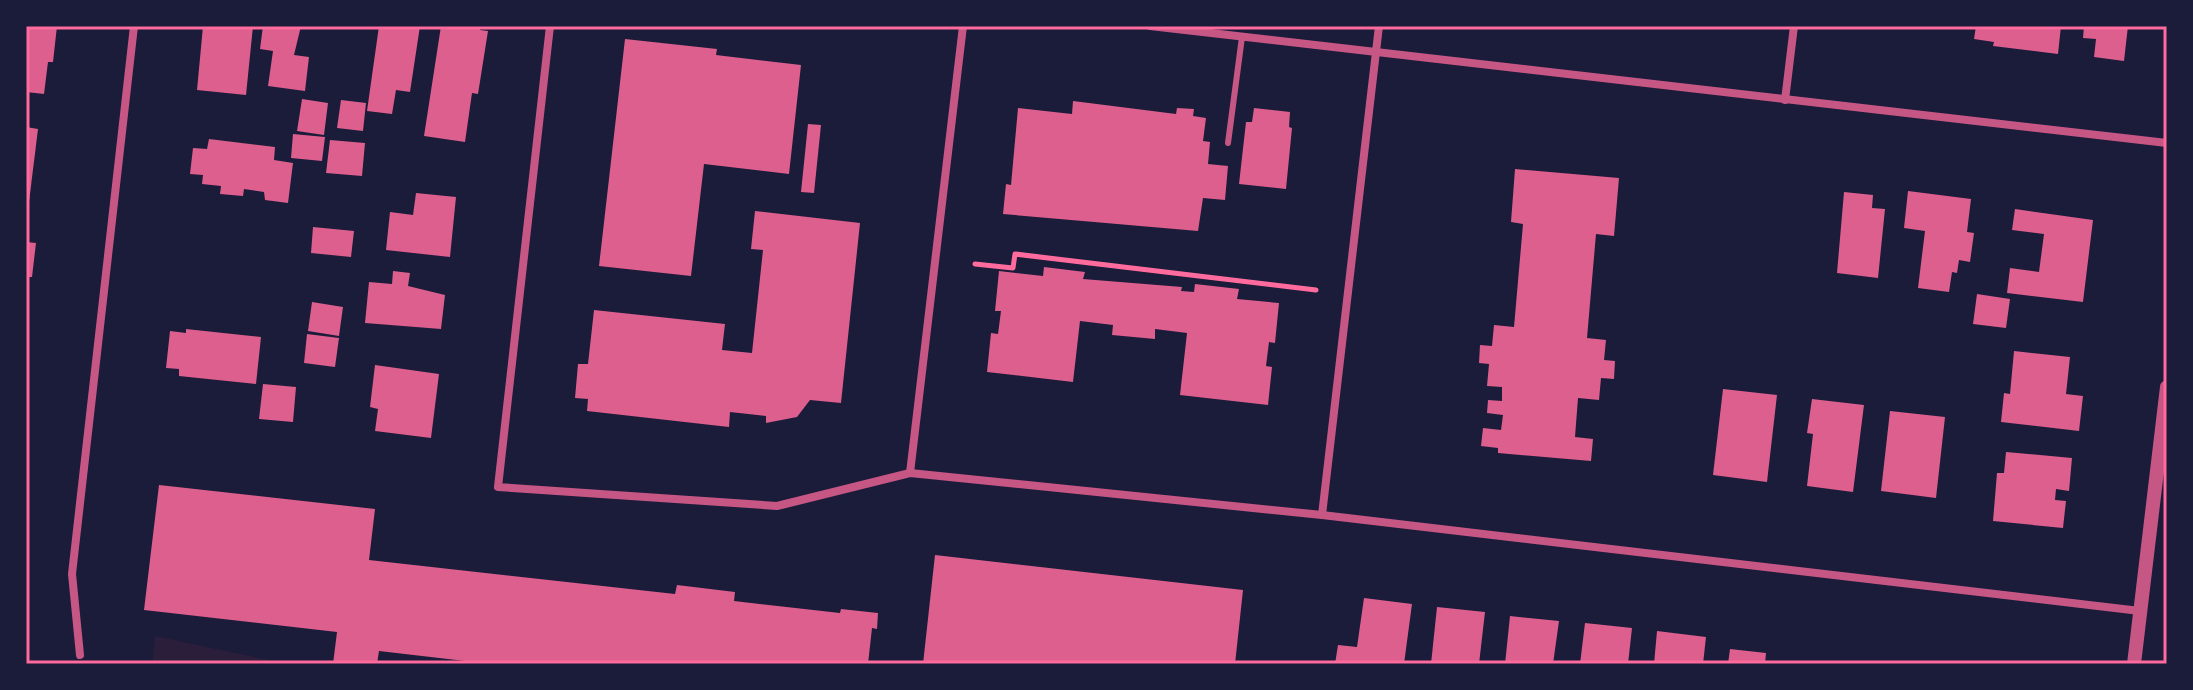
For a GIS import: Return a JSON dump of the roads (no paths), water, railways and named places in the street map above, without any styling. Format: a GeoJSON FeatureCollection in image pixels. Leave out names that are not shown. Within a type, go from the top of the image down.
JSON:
{"type":"FeatureCollection","features":[{"type":"Feature","properties":{"kind":"street"},"geometry":{"type":"LineString","coordinates":[[80,655],[72,574],[134,26]]}},
{"type":"Feature","properties":{"kind":"street"},"geometry":{"type":"LineString","coordinates":[[550,26],[498,487],[777,506],[910,473],[1322,515],[2140,611]]}},
{"type":"Feature","properties":{"kind":"street"},"geometry":{"type":"LineString","coordinates":[[910,473],[963,26]]}},
{"type":"Feature","properties":{"kind":"street"},"geometry":{"type":"LineString","coordinates":[[1150,26],[2167,143]]}},
{"type":"Feature","properties":{"kind":"street"},"geometry":{"type":"LineString","coordinates":[[1322,515],[1379,26]]}},
{"type":"Feature","properties":{"kind":"street"},"geometry":{"type":"LineString","coordinates":[[1785,100],[1794,26]]}},
{"type":"Feature","properties":{"kind":"street"},"geometry":{"type":"LineString","coordinates":[[2134,664],[2167,387]]}},
{"type":"Feature","properties":{"kind":"lane"},"geometry":{"type":"LineString","coordinates":[[1228,143],[1242,37]]}}]}
